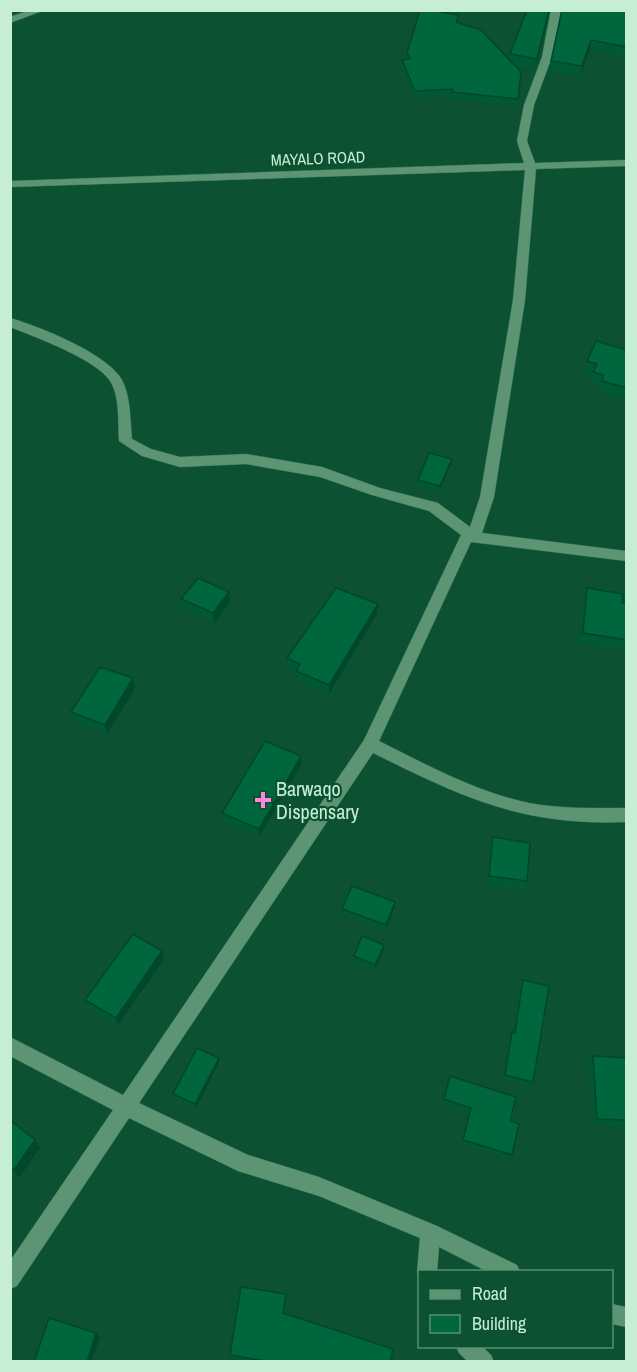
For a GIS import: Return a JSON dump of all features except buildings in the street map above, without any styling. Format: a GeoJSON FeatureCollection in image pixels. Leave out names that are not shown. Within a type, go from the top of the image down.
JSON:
{"type":"FeatureCollection","features":[{"type":"Feature","properties":{"kind":"street"},"geometry":{"type":"LineString","coordinates":[[10,20],[41,10]]}},
{"type":"Feature","properties":{"kind":"street"},"geometry":{"type":"LineString","coordinates":[[474,537],[487,496],[509,369],[531,168],[522,141],[529,105],[547,57],[556,10]]}},
{"type":"Feature","properties":{"kind":"street","name":"MAYALO ROAD"},"geometry":{"type":"LineString","coordinates":[[10,184],[627,163]]}},
{"type":"Feature","properties":{"kind":"street"},"geometry":{"type":"LineString","coordinates":[[10,322],[81,355],[114,376],[119,388],[126,441],[147,453],[180,462],[246,459],[322,472],[377,492],[433,507],[474,537]]}},
{"type":"Feature","properties":{"kind":"street"},"geometry":{"type":"LineString","coordinates":[[10,1279],[370,744],[467,536],[627,556]]}},
{"type":"Feature","properties":{"kind":"street"},"geometry":{"type":"LineString","coordinates":[[370,744],[460,786],[515,807],[578,815],[627,815]]}},
{"type":"Feature","properties":{"kind":"street"},"geometry":{"type":"LineString","coordinates":[[10,1046],[125,1106],[246,1164],[319,1187],[430,1233],[506,1270]]}},
{"type":"Feature","properties":{"kind":"street"},"geometry":{"type":"LineString","coordinates":[[427,1270],[430,1233]]}},
{"type":"Feature","properties":{"kind":"street"},"geometry":{"type":"LineString","coordinates":[[467,1348],[484,1362]]}},
{"type":"Feature","properties":{"kind":"place","name":"Barwaqo Dispensary"},"geometry":{"type":"Point","coordinates":[263,800]}}]}
